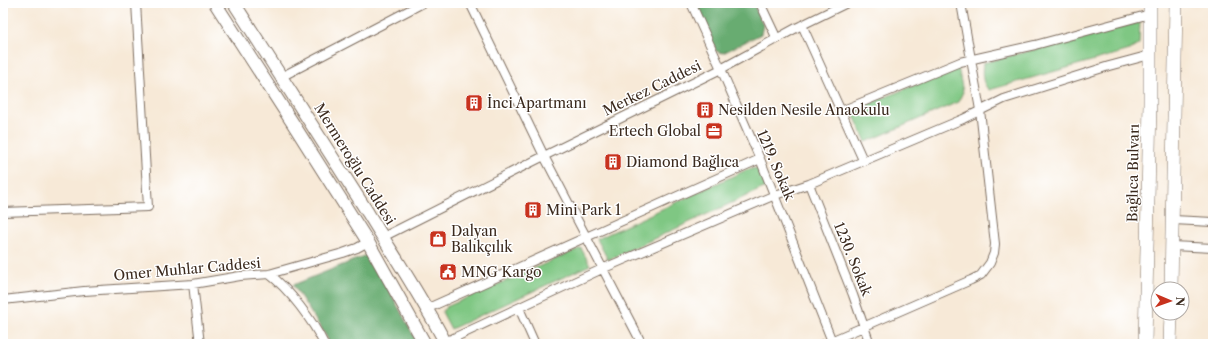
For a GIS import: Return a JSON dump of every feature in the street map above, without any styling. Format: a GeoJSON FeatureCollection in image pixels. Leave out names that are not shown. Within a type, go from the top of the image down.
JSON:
{"type":"FeatureCollection","features":[{"type":"Feature","properties":{"kind":"main road"},"geometry":{"type":"LineString","coordinates":[[215,3],[368,242],[425,344]]}},
{"type":"Feature","properties":{"kind":"main road","name":"Mermeroğlu Caddesi"},"geometry":{"type":"LineString","coordinates":[[234,3],[383,237],[445,343]]}},
{"type":"Feature","properties":{"kind":"main road"},"geometry":{"type":"LineString","coordinates":[[1171,281],[1176,3]]}},
{"type":"Feature","properties":{"kind":"main road","name":"Bağlıca Bulvarı"},"geometry":{"type":"LineString","coordinates":[[1145,344],[1150,8]]}},
{"type":"Feature","properties":{"kind":"main road"},"geometry":{"type":"LineString","coordinates":[[1170,344],[1171,321]]}},
{"type":"Feature","properties":{"kind":"street"},"geometry":{"type":"LineString","coordinates":[[3,212],[148,207],[136,3]]}},
{"type":"Feature","properties":{"kind":"street"},"geometry":{"type":"LineString","coordinates":[[282,77],[423,3]]}},
{"type":"Feature","properties":{"kind":"street"},"geometry":{"type":"LineString","coordinates":[[470,3],[544,156],[642,344]]}},
{"type":"Feature","properties":{"kind":"street","name":"1219. Sokak"},"geometry":{"type":"LineString","coordinates":[[690,3],[721,69],[760,159],[833,342]]}},
{"type":"Feature","properties":{"kind":"street"},"geometry":{"type":"LineString","coordinates":[[760,3],[777,39]]}},
{"type":"Feature","properties":{"kind":"street","name":"Merkez Caddesi"},"geometry":{"type":"LineString","coordinates":[[383,237],[721,69],[802,25],[847,3]]}},
{"type":"Feature","properties":{"kind":"street"},"geometry":{"type":"LineString","coordinates":[[824,344],[833,342],[971,280],[981,275],[990,263],[994,253],[995,244],[980,110],[961,3]]}},
{"type":"Feature","properties":{"kind":"street"},"geometry":{"type":"LineString","coordinates":[[841,111],[953,65],[1035,45],[1150,8]]}},
{"type":"Feature","properties":{"kind":"street"},"geometry":{"type":"LineString","coordinates":[[802,25],[863,160]]}},
{"type":"Feature","properties":{"kind":"street"},"geometry":{"type":"LineString","coordinates":[[445,343],[602,269],[775,195],[809,184],[1004,99],[1109,66],[1150,55]]}},
{"type":"Feature","properties":{"kind":"street"},"geometry":{"type":"LineString","coordinates":[[426,309],[760,159]]}},
{"type":"Feature","properties":{"kind":"street","name":"1230. Sokak"},"geometry":{"type":"LineString","coordinates":[[809,184],[853,294],[870,344]]}},
{"type":"Feature","properties":{"kind":"street"},"geometry":{"type":"LineString","coordinates":[[1173,220],[1213,222]]}},
{"type":"Feature","properties":{"kind":"street","name":"Omer Muhlar Caddesi"},"geometry":{"type":"LineString","coordinates":[[3,300],[84,290],[193,284],[240,276],[270,274],[343,253],[368,242]]}},
{"type":"Feature","properties":{"kind":"street"},"geometry":{"type":"LineString","coordinates":[[1172,246],[1213,248]]}},
{"type":"Feature","properties":{"kind":"street"},"geometry":{"type":"LineString","coordinates":[[270,274],[296,302],[309,319],[324,344]]}},
{"type":"Feature","properties":{"kind":"street"},"geometry":{"type":"LineString","coordinates":[[193,284],[200,344]]}},
{"type":"Feature","properties":{"kind":"street"},"geometry":{"type":"LineString","coordinates":[[519,308],[535,344]]}},
{"type":"Feature","properties":{"kind":"green space"},"geometry":{"type":"Polygon","coordinates":[[[695,3],[753,3],[763,25],[761,34],[723,53],[716,51],[695,3]]]}},
{"type":"Feature","properties":{"kind":"green space"},"geometry":{"type":"Polygon","coordinates":[[[1140,22],[1139,44],[1130,50],[989,90],[983,81],[983,63],[1140,22]]]}},
{"type":"Feature","properties":{"kind":"green space"},"geometry":{"type":"Polygon","coordinates":[[[958,67],[963,92],[958,102],[866,142],[852,111],[958,67]]]}},
{"type":"Feature","properties":{"kind":"green space"},"geometry":{"type":"Polygon","coordinates":[[[757,168],[768,186],[608,260],[597,239],[746,170],[757,168]]]}},
{"type":"Feature","properties":{"kind":"green space"},"geometry":{"type":"Polygon","coordinates":[[[581,248],[590,265],[451,329],[442,312],[446,307],[581,248]]]}},
{"type":"Feature","properties":{"kind":"green space"},"geometry":{"type":"Polygon","coordinates":[[[367,255],[387,286],[418,344],[330,344],[293,285],[367,255]]]}},
{"type":"Feature","properties":{"kind":"place","name":"İnci Apartmanı"},"geometry":{"type":"Point","coordinates":[474,103]}},
{"type":"Feature","properties":{"kind":"place","name":"Nesilden Nesile Anaokulu"},"geometry":{"type":"Point","coordinates":[705,110]}},
{"type":"Feature","properties":{"kind":"place","name":"Ertech Global"},"geometry":{"type":"Point","coordinates":[714,131]}},
{"type":"Feature","properties":{"kind":"place","name":"Diamond Bağlıca"},"geometry":{"type":"Point","coordinates":[613,162]}},
{"type":"Feature","properties":{"kind":"place","name":"Mini Park 1"},"geometry":{"type":"Point","coordinates":[533,210]}},
{"type":"Feature","properties":{"kind":"place","name":"Dalyan Balıkçılık"},"geometry":{"type":"Point","coordinates":[438,239]}},
{"type":"Feature","properties":{"kind":"place","name":"MNG Kargo"},"geometry":{"type":"Point","coordinates":[448,272]}}]}
